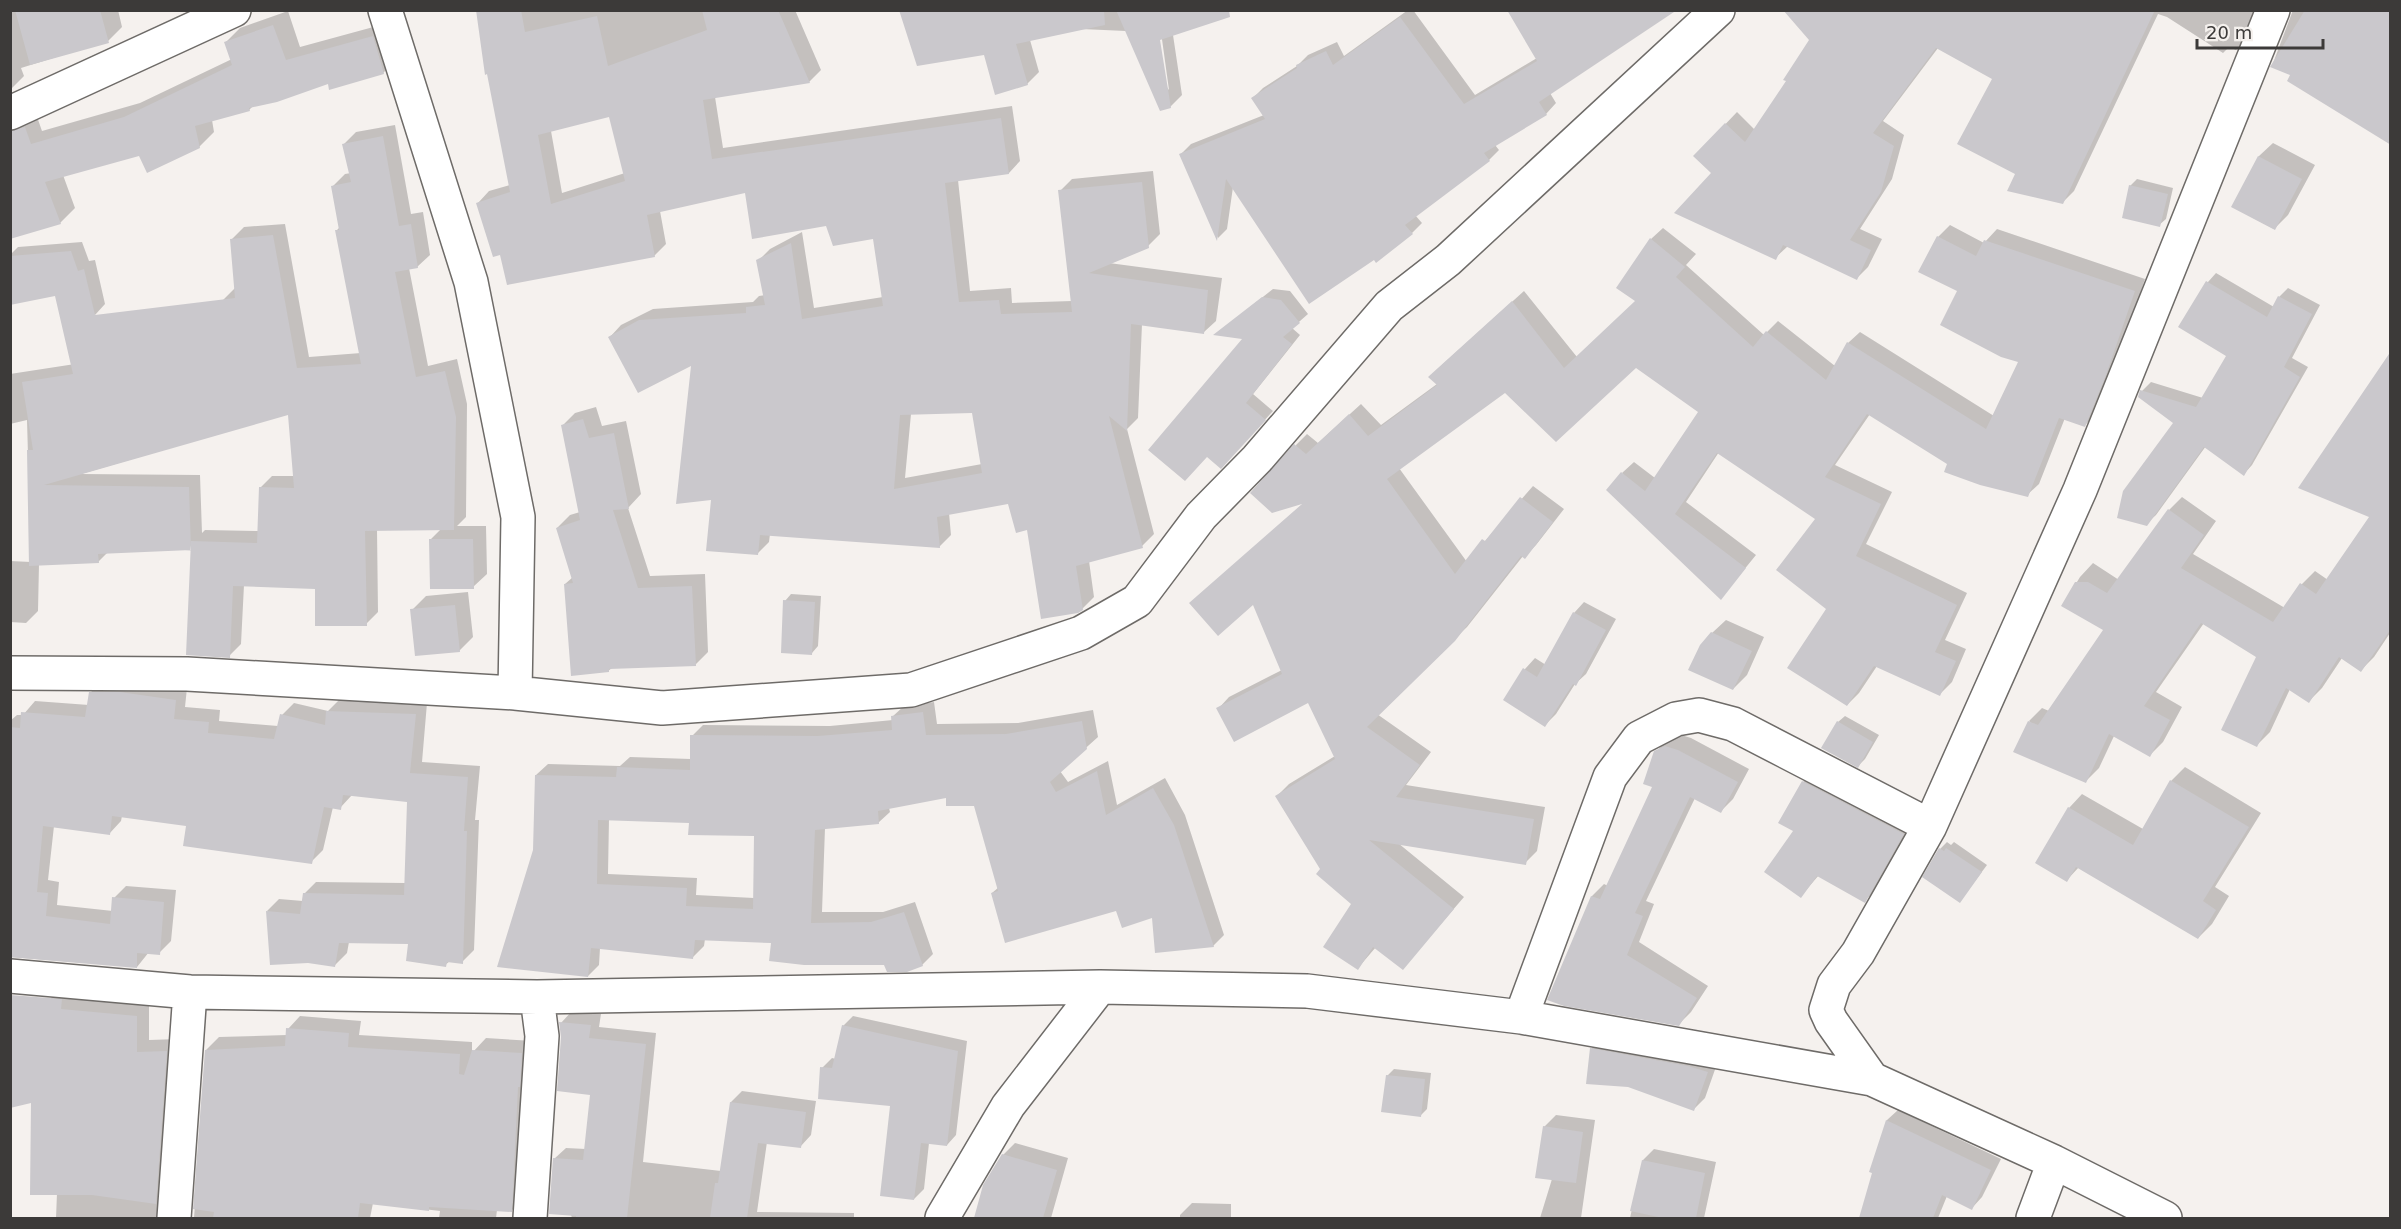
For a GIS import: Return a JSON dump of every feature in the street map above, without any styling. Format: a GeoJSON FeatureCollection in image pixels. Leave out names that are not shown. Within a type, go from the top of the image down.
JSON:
{"type":"FeatureCollection","features":[{"type":"Feature","properties":{"kind":"street"},"geometry":{"type":"LineString","coordinates":[[10,113],[234,10]]}},
{"type":"Feature","properties":{"kind":"street"},"geometry":{"type":"LineString","coordinates":[[385,10],[471,282],[518,518],[515,693]]}},
{"type":"Feature","properties":{"kind":"street"},"geometry":{"type":"LineString","coordinates":[[10,673],[187,674],[515,693],[662,708],[911,690],[1081,633],[1137,601],[1201,516],[1257,459],[1389,306],[1448,261],[1718,10]]}},
{"type":"Feature","properties":{"kind":"street"},"geometry":{"type":"LineString","coordinates":[[1872,1079],[1831,1021],[1826,1010],[1834,985],[1858,953],[1930,826],[2080,490],[2273,10]]}},
{"type":"Feature","properties":{"kind":"street"},"geometry":{"type":"LineString","coordinates":[[1521,1017],[1610,777],[1639,738],[1676,719],[1699,715],[1733,724],[1930,826]]}},
{"type":"Feature","properties":{"kind":"street"},"geometry":{"type":"LineString","coordinates":[[10,976],[190,992],[537,997],[1100,987],[1307,992],[1521,1017],[1872,1079],[2054,1162],[2165,1218]]}},
{"type":"Feature","properties":{"kind":"street"},"geometry":{"type":"LineString","coordinates":[[942,1218],[1008,1106],[1100,987]]}},
{"type":"Feature","properties":{"kind":"street"},"geometry":{"type":"LineString","coordinates":[[174,1218],[190,992]]}},
{"type":"Feature","properties":{"kind":"street"},"geometry":{"type":"LineString","coordinates":[[530,1218],[542,1036],[537,997]]}},
{"type":"Feature","properties":{"kind":"street"},"geometry":{"type":"LineString","coordinates":[[2033,1218],[2054,1162]]}},
{"type":"Feature","properties":{"kind":"building"},"geometry":{"type":"Polygon","coordinates":[[[15,10],[100,10],[109,43],[30,65],[15,10]]]}},
{"type":"Feature","properties":{"kind":"building"},"geometry":{"type":"Polygon","coordinates":[[[476,10],[521,10],[525,32],[597,16],[608,66],[707,30],[702,10],[778,10],[810,83],[703,100],[712,159],[1001,118],[1009,174],[945,183],[959,302],[999,300],[1001,314],[1072,312],[1058,190],[1142,182],[1149,248],[1089,273],[1208,290],[1204,334],[1131,324],[1127,431],[1109,416],[1143,548],[1076,566],[1083,610],[1078,613],[1041,619],[1027,530],[1016,533],[1008,504],[937,517],[940,548],[760,535],[758,555],[706,551],[711,500],[676,504],[691,366],[638,393],[608,337],[639,320],[746,313],[746,307],[765,305],[756,260],[791,243],[802,319],[883,306],[873,239],[833,246],[826,226],[752,239],[745,193],[647,215],[655,257],[507,285],[500,255],[493,257],[476,203],[510,192],[487,74],[485,75],[476,10]],[[609,117],[538,135],[551,204],[625,181],[609,117]],[[972,413],[900,415],[894,489],[982,473],[972,413]]]}},
{"type":"Feature","properties":{"kind":"building"},"geometry":{"type":"Polygon","coordinates":[[[899,10],[1104,10],[1105,25],[1016,44],[1028,85],[995,95],[984,55],[917,66],[899,10]]]}},
{"type":"Feature","properties":{"kind":"building"},"geometry":{"type":"Polygon","coordinates":[[[1116,10],[1229,10],[1230,17],[1160,40],[1171,108],[1160,111],[1116,10]]]}},
{"type":"Feature","properties":{"kind":"building"},"geometry":{"type":"Polygon","coordinates":[[[1507,10],[1677,10],[1539,102],[1547,115],[1484,153],[1490,161],[1405,225],[1413,234],[1376,263],[1374,260],[1309,304],[1226,179],[1217,241],[1179,154],[1265,119],[1251,98],[1297,68],[1296,65],[1326,51],[1333,65],[1400,17],[1464,104],[1537,61],[1507,10]]]}},
{"type":"Feature","properties":{"kind":"building"},"geometry":{"type":"Polygon","coordinates":[[[1783,10],[2155,10],[2063,204],[2007,191],[2015,174],[1957,144],[1992,79],[1936,48],[1873,133],[1894,146],[1881,192],[1850,240],[1871,250],[1857,280],[1783,245],[1776,260],[1674,213],[1711,173],[1693,156],[1725,123],[1745,142],[1786,81],[1783,80],[1809,40],[1783,10]]]}},
{"type":"Feature","properties":{"kind":"building"},"geometry":{"type":"Polygon","coordinates":[[[2305,10],[2391,10],[2391,145],[2287,81],[2290,75],[2270,67],[2305,10]]]}},
{"type":"Feature","properties":{"kind":"building"},"geometry":{"type":"Polygon","coordinates":[[[273,25],[286,60],[373,36],[384,74],[329,90],[328,84],[277,102],[249,108],[250,111],[195,126],[200,148],[147,173],[139,156],[45,182],[61,224],[10,239],[10,131],[25,127],[31,144],[124,117],[232,65],[224,42],[273,25]]]}},
{"type":"Feature","properties":{"kind":"building"},"geometry":{"type":"Polygon","coordinates":[[[383,136],[399,226],[411,224],[418,268],[395,272],[416,377],[445,371],[456,417],[454,530],[365,531],[367,626],[315,626],[315,589],[233,586],[230,658],[186,655],[191,550],[98,554],[99,563],[29,566],[27,450],[33,450],[22,382],[73,374],[55,296],[10,305],[10,256],[71,251],[78,271],[84,269],[95,315],[235,298],[230,239],[273,235],[297,368],[361,364],[335,230],[339,230],[331,186],[351,182],[342,144],[383,136]],[[288,415],[44,485],[189,487],[191,545],[191,541],[257,543],[259,487],[294,488],[288,415]]]}},
{"type":"Feature","properties":{"kind":"building"},"geometry":{"type":"Polygon","coordinates":[[[2258,156],[2302,179],[2275,230],[2231,207],[2258,156]]]}},
{"type":"Feature","properties":{"kind":"building"},"geometry":{"type":"Polygon","coordinates":[[[2129,185],[2168,194],[2160,227],[2122,218],[2129,185]]]}},
{"type":"Feature","properties":{"kind":"building"},"geometry":{"type":"Polygon","coordinates":[[[1937,236],[1976,256],[1984,240],[2135,291],[2085,427],[2059,418],[2028,497],[1980,485],[1944,472],[1947,464],[1867,414],[1825,477],[1881,504],[1856,556],[1957,605],[1935,652],[1956,661],[1940,696],[1874,666],[1847,706],[1787,668],[1826,609],[1776,570],[1815,519],[1717,453],[1675,514],[1746,568],[1721,600],[1606,490],[1621,472],[1645,491],[1698,412],[1636,368],[1556,442],[1505,393],[1387,479],[1455,574],[1482,539],[1485,541],[1520,497],[1553,522],[1525,559],[1521,556],[1455,641],[1367,727],[1420,765],[1396,797],[1534,819],[1526,865],[1369,840],[1454,909],[1403,970],[1373,947],[1358,970],[1323,947],[1351,904],[1316,874],[1320,869],[1275,796],[1335,759],[1308,703],[1234,742],[1216,708],[1282,674],[1253,605],[1218,636],[1189,603],[1302,504],[1272,513],[1250,493],[1294,444],[1306,454],[1349,414],[1368,436],[1437,385],[1428,377],[1512,301],[1564,368],[1635,301],[1616,288],[1650,238],[1685,267],[1676,277],[1753,347],[1766,331],[1826,380],[1847,342],[1986,429],[2018,362],[2001,357],[1940,325],[1957,291],[1918,272],[1937,236]]]}},
{"type":"Feature","properties":{"kind":"building"},"geometry":{"type":"Polygon","coordinates":[[[2206,281],[2267,317],[2278,296],[2312,314],[2284,367],[2300,377],[2244,476],[2204,447],[2147,526],[2117,518],[2123,491],[2173,423],[2138,397],[2140,390],[2196,407],[2226,356],[2178,327],[2206,281]]]}},
{"type":"Feature","properties":{"kind":"building"},"geometry":{"type":"Polygon","coordinates":[[[1262,297],[1281,300],[1300,323],[1283,337],[1292,344],[1246,403],[1266,420],[1221,469],[1207,457],[1185,481],[1148,450],[1242,339],[1213,335],[1262,297]]]}},
{"type":"Feature","properties":{"kind":"building"},"geometry":{"type":"Polygon","coordinates":[[[2391,351],[2391,629],[2361,672],[2339,657],[2309,703],[2286,688],[2257,747],[2221,730],[2256,657],[2201,623],[2144,706],[2170,720],[2150,757],[2109,734],[2086,783],[2013,752],[2028,721],[2038,725],[2103,630],[2061,606],[2075,582],[2088,582],[2107,593],[2168,509],[2204,535],[2181,568],[2273,622],[2300,583],[2316,594],[2369,517],[2298,488],[2391,351]]]}},
{"type":"Feature","properties":{"kind":"building"},"geometry":{"type":"Polygon","coordinates":[[[583,419],[589,438],[614,433],[629,509],[613,510],[638,588],[692,586],[696,666],[609,669],[609,672],[571,676],[564,584],[573,583],[556,528],[580,520],[561,425],[583,419]]]}},
{"type":"Feature","properties":{"kind":"building"},"geometry":{"type":"Polygon","coordinates":[[[429,539],[473,539],[474,589],[430,589],[429,539]]]}},
{"type":"Feature","properties":{"kind":"building"},"geometry":{"type":"Polygon","coordinates":[[[783,600],[815,602],[812,655],[781,653],[783,600]]]}},
{"type":"Feature","properties":{"kind":"building"},"geometry":{"type":"Polygon","coordinates":[[[455,605],[460,652],[415,656],[410,609],[455,605]]]}},
{"type":"Feature","properties":{"kind":"building"},"geometry":{"type":"Polygon","coordinates":[[[1573,612],[1606,630],[1576,686],[1573,684],[1545,727],[1503,700],[1523,668],[1537,677],[1573,612]]]}},
{"type":"Feature","properties":{"kind":"building"},"geometry":{"type":"Polygon","coordinates":[[[1711,632],[1752,651],[1733,690],[1688,670],[1700,645],[1711,632]]]}},
{"type":"Feature","properties":{"kind":"building"},"geometry":{"type":"Polygon","coordinates":[[[89,692],[120,692],[176,700],[174,719],[209,722],[208,733],[274,739],[280,714],[325,725],[326,711],[416,714],[410,773],[468,777],[464,831],[467,831],[463,964],[447,962],[446,967],[406,961],[408,944],[339,943],[335,967],[308,963],[270,965],[266,911],[300,914],[303,893],[404,895],[407,802],[343,795],[341,810],[324,807],[312,864],[183,846],[186,826],[112,816],[110,835],[43,826],[37,892],[48,893],[46,916],[110,924],[112,897],[164,902],[160,955],[137,953],[137,968],[10,957],[10,727],[20,728],[21,712],[85,717],[89,692]]]}},
{"type":"Feature","properties":{"kind":"building"},"geometry":{"type":"Polygon","coordinates":[[[923,712],[926,735],[1006,734],[1082,721],[1087,749],[1050,782],[1056,792],[1097,771],[1106,815],[1153,788],[1174,825],[1214,947],[1155,953],[1152,918],[1122,928],[1116,911],[1005,943],[991,893],[998,891],[974,806],[946,806],[946,798],[878,811],[879,824],[815,830],[811,923],[871,922],[904,912],[923,966],[907,972],[887,972],[884,965],[804,965],[769,961],[771,943],[695,940],[693,959],[591,948],[588,977],[497,967],[533,850],[535,775],[616,777],[617,767],[690,770],[690,735],[818,736],[892,730],[891,716],[923,712]],[[598,820],[597,884],[687,888],[686,906],[753,909],[754,836],[688,835],[689,823],[598,820]]]}},
{"type":"Feature","properties":{"kind":"building"},"geometry":{"type":"Polygon","coordinates":[[[1837,721],[1873,742],[1858,768],[1821,748],[1837,721]]]}},
{"type":"Feature","properties":{"kind":"building"},"geometry":{"type":"Polygon","coordinates":[[[1665,746],[1678,750],[1738,782],[1721,813],[1690,797],[1635,913],[1643,916],[1627,955],[1697,998],[1679,1026],[1564,1006],[1547,1000],[1591,896],[1600,899],[1652,787],[1643,784],[1654,751],[1665,746]]]}},
{"type":"Feature","properties":{"kind":"building"},"geometry":{"type":"Polygon","coordinates":[[[2170,780],[2249,827],[2203,901],[2216,910],[2198,939],[2076,867],[2067,882],[2035,863],[2068,807],[2133,845],[2170,780]]]}},
{"type":"Feature","properties":{"kind":"building"},"geometry":{"type":"Polygon","coordinates":[[[1802,781],[1904,834],[1865,903],[1817,876],[1801,898],[1764,872],[1793,831],[1778,823],[1802,781]]]}},
{"type":"Feature","properties":{"kind":"building"},"geometry":{"type":"Polygon","coordinates":[[[1939,848],[1944,851],[1946,848],[1982,872],[1960,903],[1922,877],[1939,848]]]}},
{"type":"Feature","properties":{"kind":"building"},"geometry":{"type":"Polygon","coordinates":[[[10,995],[62,999],[61,1009],[137,1016],[137,1052],[167,1051],[156,1204],[92,1195],[30,1195],[31,1103],[10,1108],[10,995]]]}},
{"type":"Feature","properties":{"kind":"building"},"geometry":{"type":"Polygon","coordinates":[[[559,1022],[591,1025],[589,1038],[646,1044],[627,1218],[576,1218],[576,1216],[549,1214],[553,1158],[583,1160],[590,1095],[557,1091],[561,1037],[559,1022]]]}},
{"type":"Feature","properties":{"kind":"building"},"geometry":{"type":"Polygon","coordinates":[[[842,1025],[958,1051],[947,1146],[921,1143],[914,1200],[880,1196],[890,1106],[818,1099],[820,1067],[832,1068],[842,1025]]]}},
{"type":"Feature","properties":{"kind":"building"},"geometry":{"type":"Polygon","coordinates":[[[286,1028],[349,1033],[348,1047],[460,1054],[459,1074],[464,1075],[472,1050],[522,1053],[520,1087],[518,1087],[512,1212],[429,1207],[429,1211],[360,1203],[358,1218],[213,1218],[214,1212],[193,1209],[205,1050],[285,1046],[286,1028]]]}},
{"type":"Feature","properties":{"kind":"building"},"geometry":{"type":"Polygon","coordinates":[[[1590,1048],[1688,1066],[1708,1072],[1694,1111],[1628,1087],[1586,1084],[1590,1048]]]}},
{"type":"Feature","properties":{"kind":"building"},"geometry":{"type":"Polygon","coordinates":[[[1386,1075],[1425,1079],[1421,1117],[1381,1112],[1386,1075]]]}},
{"type":"Feature","properties":{"kind":"building"},"geometry":{"type":"Polygon","coordinates":[[[730,1102],[806,1112],[801,1148],[758,1143],[747,1218],[710,1218],[715,1183],[718,1183],[730,1102]]]}},
{"type":"Feature","properties":{"kind":"building"},"geometry":{"type":"Polygon","coordinates":[[[1886,1120],[1991,1170],[1972,1210],[1942,1195],[1933,1218],[1859,1218],[1872,1173],[1869,1172],[1886,1120]]]}},
{"type":"Feature","properties":{"kind":"building"},"geometry":{"type":"Polygon","coordinates":[[[1543,1126],[1583,1132],[1576,1183],[1535,1178],[1543,1126]]]}},
{"type":"Feature","properties":{"kind":"building"},"geometry":{"type":"Polygon","coordinates":[[[1002,1154],[1057,1170],[1043,1218],[974,1218],[983,1185],[1002,1154]]]}},
{"type":"Feature","properties":{"kind":"building"},"geometry":{"type":"Polygon","coordinates":[[[1642,1160],[1705,1173],[1696,1218],[1663,1218],[1630,1211],[1642,1160]]]}}]}
